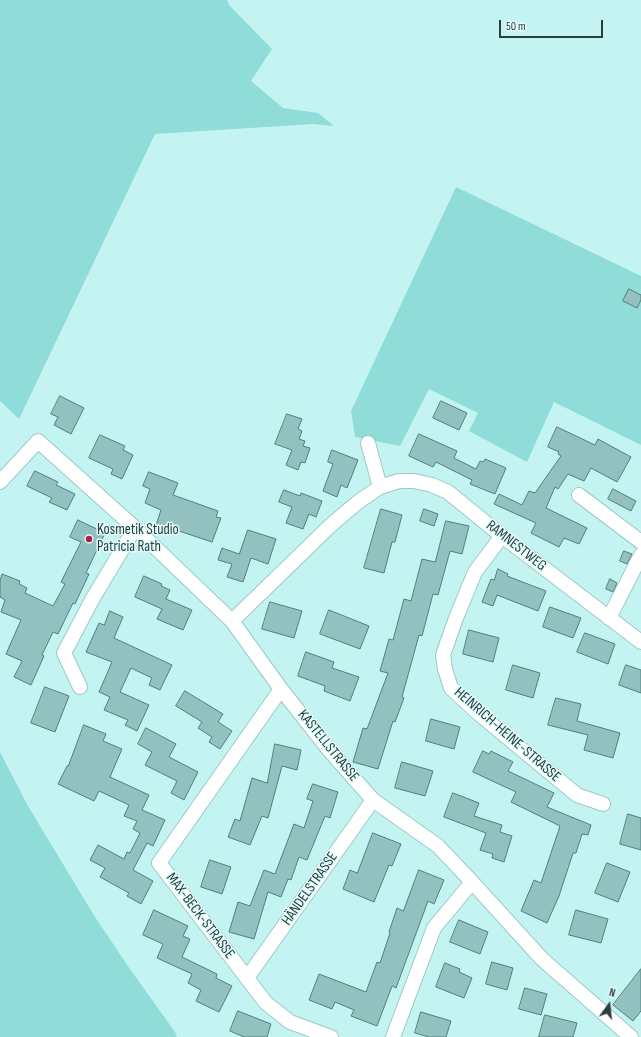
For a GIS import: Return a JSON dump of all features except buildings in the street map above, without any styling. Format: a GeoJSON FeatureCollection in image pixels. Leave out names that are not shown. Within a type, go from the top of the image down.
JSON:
{"type":"FeatureCollection","features":[{"type":"Feature","properties":{"kind":"street","name":"KASTELLSTRASSE"},"geometry":{"type":"LineString","coordinates":[[0,482],[38,441],[135,528],[232,621],[281,689],[329,750],[373,800],[438,846],[542,959],[631,1037]]}},
{"type":"Feature","properties":{"kind":"street"},"geometry":{"type":"LineString","coordinates":[[368,443],[380,487]]}},
{"type":"Feature","properties":{"kind":"street","name":"RAMNESTWEG"},"geometry":{"type":"LineString","coordinates":[[232,621],[331,524],[358,502],[380,487],[399,481],[414,481],[432,485],[448,492],[502,536],[641,642]]}},
{"type":"Feature","properties":{"kind":"street"},"geometry":{"type":"LineString","coordinates":[[579,494],[641,542]]}},
{"type":"Feature","properties":{"kind":"street"},"geometry":{"type":"LineString","coordinates":[[80,687],[64,653],[93,598],[135,528]]}},
{"type":"Feature","properties":{"kind":"street","name":"HEINRICH-HEINE-STRASSE"},"geometry":{"type":"LineString","coordinates":[[502,536],[475,572],[443,655],[445,669],[451,688],[478,713],[577,795],[603,804]]}},
{"type":"Feature","properties":{"kind":"street"},"geometry":{"type":"LineString","coordinates":[[609,618],[641,555]]}},
{"type":"Feature","properties":{"kind":"street","name":"MAX-BECK-STRASSE"},"geometry":{"type":"LineString","coordinates":[[281,689],[160,863],[266,1002],[290,1022],[331,1037]]}},
{"type":"Feature","properties":{"kind":"street","name":"HÄNDELSTRASSE"},"geometry":{"type":"LineString","coordinates":[[247,978],[373,800]]}},
{"type":"Feature","properties":{"kind":"street"},"geometry":{"type":"LineString","coordinates":[[393,1037],[434,928],[472,882]]}},
{"type":"Feature","properties":{"kind":"shaded area"},"geometry":{"type":"Polygon","coordinates":[[[0,0],[227,0],[229,5],[272,49],[251,81],[283,108],[318,113],[334,126],[313,124],[155,134],[19,419],[0,401],[0,0]]]}},
{"type":"Feature","properties":{"kind":"shaded area"},"geometry":{"type":"Polygon","coordinates":[[[456,187],[641,276],[641,445],[554,402],[527,462],[469,431],[478,413],[429,389],[400,446],[355,437],[351,411],[456,187]]]}},
{"type":"Feature","properties":{"kind":"shaded area"},"geometry":{"type":"Polygon","coordinates":[[[0,752],[28,806],[95,917],[177,1037],[0,1037],[0,752]]]}},
{"type":"Feature","properties":{"kind":"place","name":"Kosmetik Studio Patricia Rath"},"geometry":{"type":"Point","coordinates":[89,539]}}]}
